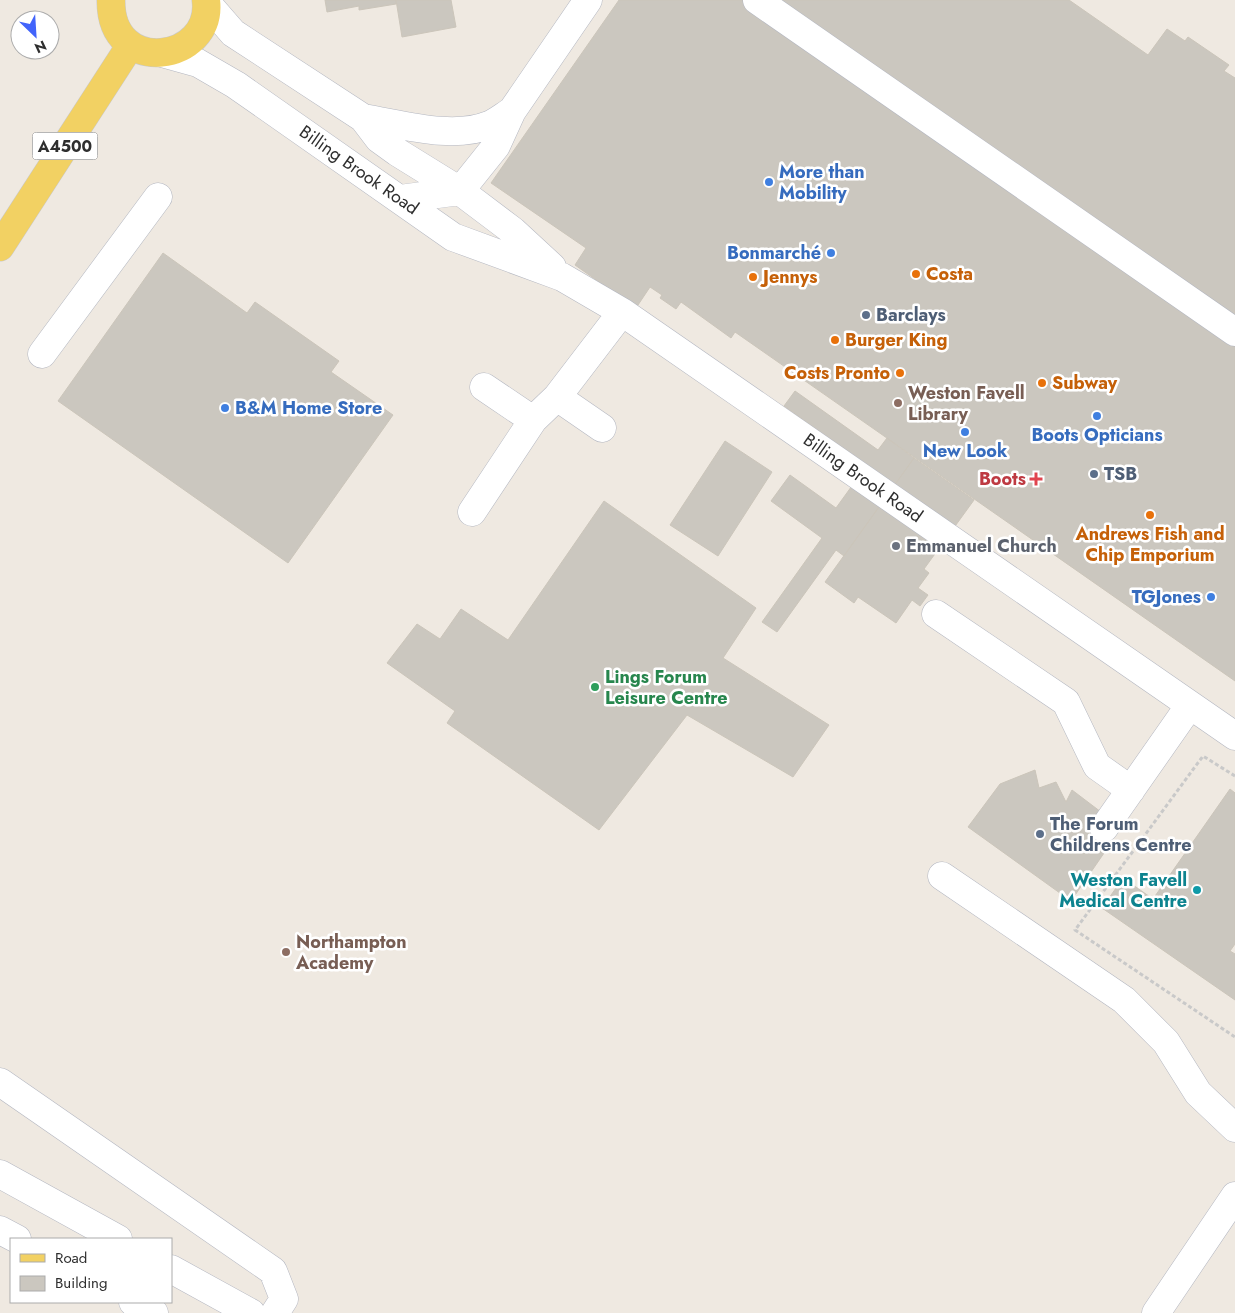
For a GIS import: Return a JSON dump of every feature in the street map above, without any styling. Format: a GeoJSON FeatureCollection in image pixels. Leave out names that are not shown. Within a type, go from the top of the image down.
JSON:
{"type":"FeatureCollection","features":[{"type":"Feature","properties":{"kind":"main road"},"geometry":{"type":"LineString","coordinates":[[111,0],[111,13],[117,30],[130,46],[144,52],[162,53],[180,48],[194,37],[207,13],[207,1]]}},
{"type":"Feature","properties":{"kind":"main road","name":"A4500"},"geometry":{"type":"LineString","coordinates":[[0,247],[130,46]]}},
{"type":"Feature","properties":{"kind":"street"},"geometry":{"type":"LineString","coordinates":[[400,199],[460,191],[496,146],[512,111],[588,0]]}},
{"type":"Feature","properties":{"kind":"street"},"geometry":{"type":"LineString","coordinates":[[758,0],[1235,332]]}},
{"type":"Feature","properties":{"kind":"street","name":"Billing Brook Road"},"geometry":{"type":"LineString","coordinates":[[207,1],[233,33],[363,118],[379,139],[460,191],[513,231],[562,277]]}},
{"type":"Feature","properties":{"kind":"street","name":"Billing Brook Road"},"geometry":{"type":"LineString","coordinates":[[162,53],[210,68],[453,237],[562,277],[622,312],[1235,736]]}},
{"type":"Feature","properties":{"kind":"street"},"geometry":{"type":"LineString","coordinates":[[363,118],[418,128],[466,131],[490,125],[512,111]]}},
{"type":"Feature","properties":{"kind":"street"},"geometry":{"type":"LineString","coordinates":[[42,354],[158,197]]}},
{"type":"Feature","properties":{"kind":"street"},"geometry":{"type":"LineString","coordinates":[[472,512],[533,420],[557,397],[622,312]]}},
{"type":"Feature","properties":{"kind":"street"},"geometry":{"type":"LineString","coordinates":[[484,387],[533,420]]}},
{"type":"Feature","properties":{"kind":"street"},"geometry":{"type":"LineString","coordinates":[[557,397],[602,428]]}},
{"type":"Feature","properties":{"kind":"street"},"geometry":{"type":"LineString","coordinates":[[936,614],[1066,702],[1097,766],[1131,790]]}},
{"type":"Feature","properties":{"kind":"street"},"geometry":{"type":"LineString","coordinates":[[1104,828],[1190,705]]}},
{"type":"Feature","properties":{"kind":"street"},"geometry":{"type":"LineString","coordinates":[[942,876],[1124,1000],[1166,1042],[1198,1093],[1235,1128]]}},
{"type":"Feature","properties":{"kind":"street"},"geometry":{"type":"LineString","coordinates":[[0,1082],[273,1271],[284,1299],[276,1313]]}},
{"type":"Feature","properties":{"kind":"street"},"geometry":{"type":"LineString","coordinates":[[0,1174],[116,1238]]}},
{"type":"Feature","properties":{"kind":"street"},"geometry":{"type":"LineString","coordinates":[[1156,1313],[1235,1196]]}},
{"type":"Feature","properties":{"kind":"street"},"geometry":{"type":"LineString","coordinates":[[0,1230],[16,1238]]}},
{"type":"Feature","properties":{"kind":"street"},"geometry":{"type":"LineString","coordinates":[[172,1270],[251,1313]]}},
{"type":"Feature","properties":{"kind":"street"},"geometry":{"type":"LineString","coordinates":[[135,1303],[154,1313]]}},
{"type":"Feature","properties":{"kind":"path"},"geometry":{"type":"LineString","coordinates":[[1235,776],[1203,756],[1075,930],[1235,1037]]}},
{"type":"Feature","properties":{"kind":"building"},"geometry":{"type":"Polygon","coordinates":[[[325,0],[396,0],[396,4],[359,10],[359,6],[327,12],[325,0]]]}},
{"type":"Feature","properties":{"kind":"building"},"geometry":{"type":"Polygon","coordinates":[[[396,0],[451,0],[456,27],[402,37],[396,0]]]}},
{"type":"Feature","properties":{"kind":"building"},"geometry":{"type":"Polygon","coordinates":[[[619,0],[1069,0],[1148,55],[1167,29],[1185,41],[1188,37],[1229,65],[1224,71],[1235,78],[1235,681],[735,332],[731,338],[681,302],[676,309],[660,298],[662,295],[650,287],[636,308],[575,265],[586,248],[491,183],[619,0]]]}},
{"type":"Feature","properties":{"kind":"building","name":"B&M Home Store"},"geometry":{"type":"Polygon","coordinates":[[[163,253],[247,313],[255,302],[339,361],[331,372],[393,415],[288,563],[58,401],[163,253]]]}},
{"type":"Feature","properties":{"kind":"building"},"geometry":{"type":"Polygon","coordinates":[[[795,391],[878,450],[887,438],[914,458],[844,556],[836,550],[777,632],[762,622],[822,538],[771,501],[790,475],[836,508],[867,465],[784,406],[795,391]]]}},
{"type":"Feature","properties":{"kind":"building"},"geometry":{"type":"Polygon","coordinates":[[[725,441],[772,472],[718,556],[670,525],[725,441]]]}},
{"type":"Feature","properties":{"kind":"building","name":"Emmanuel Church"},"geometry":{"type":"Polygon","coordinates":[[[914,458],[974,500],[924,569],[929,573],[918,588],[928,595],[920,606],[912,600],[896,623],[858,597],[854,603],[825,582],[914,458]]]}},
{"type":"Feature","properties":{"kind":"building","name":"Lings Forum Leisure Centre"},"geometry":{"type":"Polygon","coordinates":[[[604,501],[756,608],[723,658],[829,725],[793,777],[687,715],[599,830],[447,723],[455,711],[387,663],[417,624],[440,639],[461,609],[508,640],[604,501]]]}},
{"type":"Feature","properties":{"kind":"building","name":"The Forum Childrens Centre"},"geometry":{"type":"Polygon","coordinates":[[[1035,770],[1039,788],[1056,782],[1066,802],[1072,790],[1101,812],[1091,826],[1113,840],[1071,901],[968,827],[1000,784],[1035,770]]]}},
{"type":"Feature","properties":{"kind":"building","name":"Weston Favell Medical Centre"},"geometry":{"type":"Polygon","coordinates":[[[1230,789],[1235,793],[1235,944],[1230,951],[1235,954],[1235,1000],[1102,908],[1123,878],[1153,899],[1230,789]]]}},
{"type":"Feature","properties":{"kind":"place","name":"More than Mobility"},"geometry":{"type":"Point","coordinates":[769,182]}},
{"type":"Feature","properties":{"kind":"place","name":"Bonmarché"},"geometry":{"type":"Point","coordinates":[831,253]}},
{"type":"Feature","properties":{"kind":"place","name":"Costa"},"geometry":{"type":"Point","coordinates":[916,274]}},
{"type":"Feature","properties":{"kind":"place","name":"Jennys"},"geometry":{"type":"Point","coordinates":[753,277]}},
{"type":"Feature","properties":{"kind":"place","name":"Barclays"},"geometry":{"type":"Point","coordinates":[866,315]}},
{"type":"Feature","properties":{"kind":"place","name":"Burger King"},"geometry":{"type":"Point","coordinates":[835,340]}},
{"type":"Feature","properties":{"kind":"place","name":"Costs Pronto"},"geometry":{"type":"Point","coordinates":[900,373]}},
{"type":"Feature","properties":{"kind":"place","name":"Subway"},"geometry":{"type":"Point","coordinates":[1042,383]}},
{"type":"Feature","properties":{"kind":"place","name":"Weston Favell Library"},"geometry":{"type":"Point","coordinates":[898,403]}},
{"type":"Feature","properties":{"kind":"place","name":"B&M Home Store"},"geometry":{"type":"Point","coordinates":[225,408]}},
{"type":"Feature","properties":{"kind":"place","name":"Boots Opticians"},"geometry":{"type":"Point","coordinates":[1097,416]}},
{"type":"Feature","properties":{"kind":"place","name":"New Look"},"geometry":{"type":"Point","coordinates":[965,432]}},
{"type":"Feature","properties":{"kind":"place","name":"TSB"},"geometry":{"type":"Point","coordinates":[1094,474]}},
{"type":"Feature","properties":{"kind":"place","name":"Boots"},"geometry":{"type":"Point","coordinates":[1036,479]}},
{"type":"Feature","properties":{"kind":"place","name":"Andrews Fish and Chip Emporium"},"geometry":{"type":"Point","coordinates":[1150,515]}},
{"type":"Feature","properties":{"kind":"place","name":"Emmanuel Church"},"geometry":{"type":"Point","coordinates":[896,546]}},
{"type":"Feature","properties":{"kind":"place","name":"TGJones"},"geometry":{"type":"Point","coordinates":[1211,597]}},
{"type":"Feature","properties":{"kind":"place","name":"Lings Forum Leisure Centre"},"geometry":{"type":"Point","coordinates":[595,687]}},
{"type":"Feature","properties":{"kind":"place","name":"The Forum Childrens Centre"},"geometry":{"type":"Point","coordinates":[1040,834]}},
{"type":"Feature","properties":{"kind":"place","name":"Weston Favell Medical Centre"},"geometry":{"type":"Point","coordinates":[1197,890]}},
{"type":"Feature","properties":{"kind":"place","name":"Northampton Academy"},"geometry":{"type":"Point","coordinates":[286,952]}}]}
